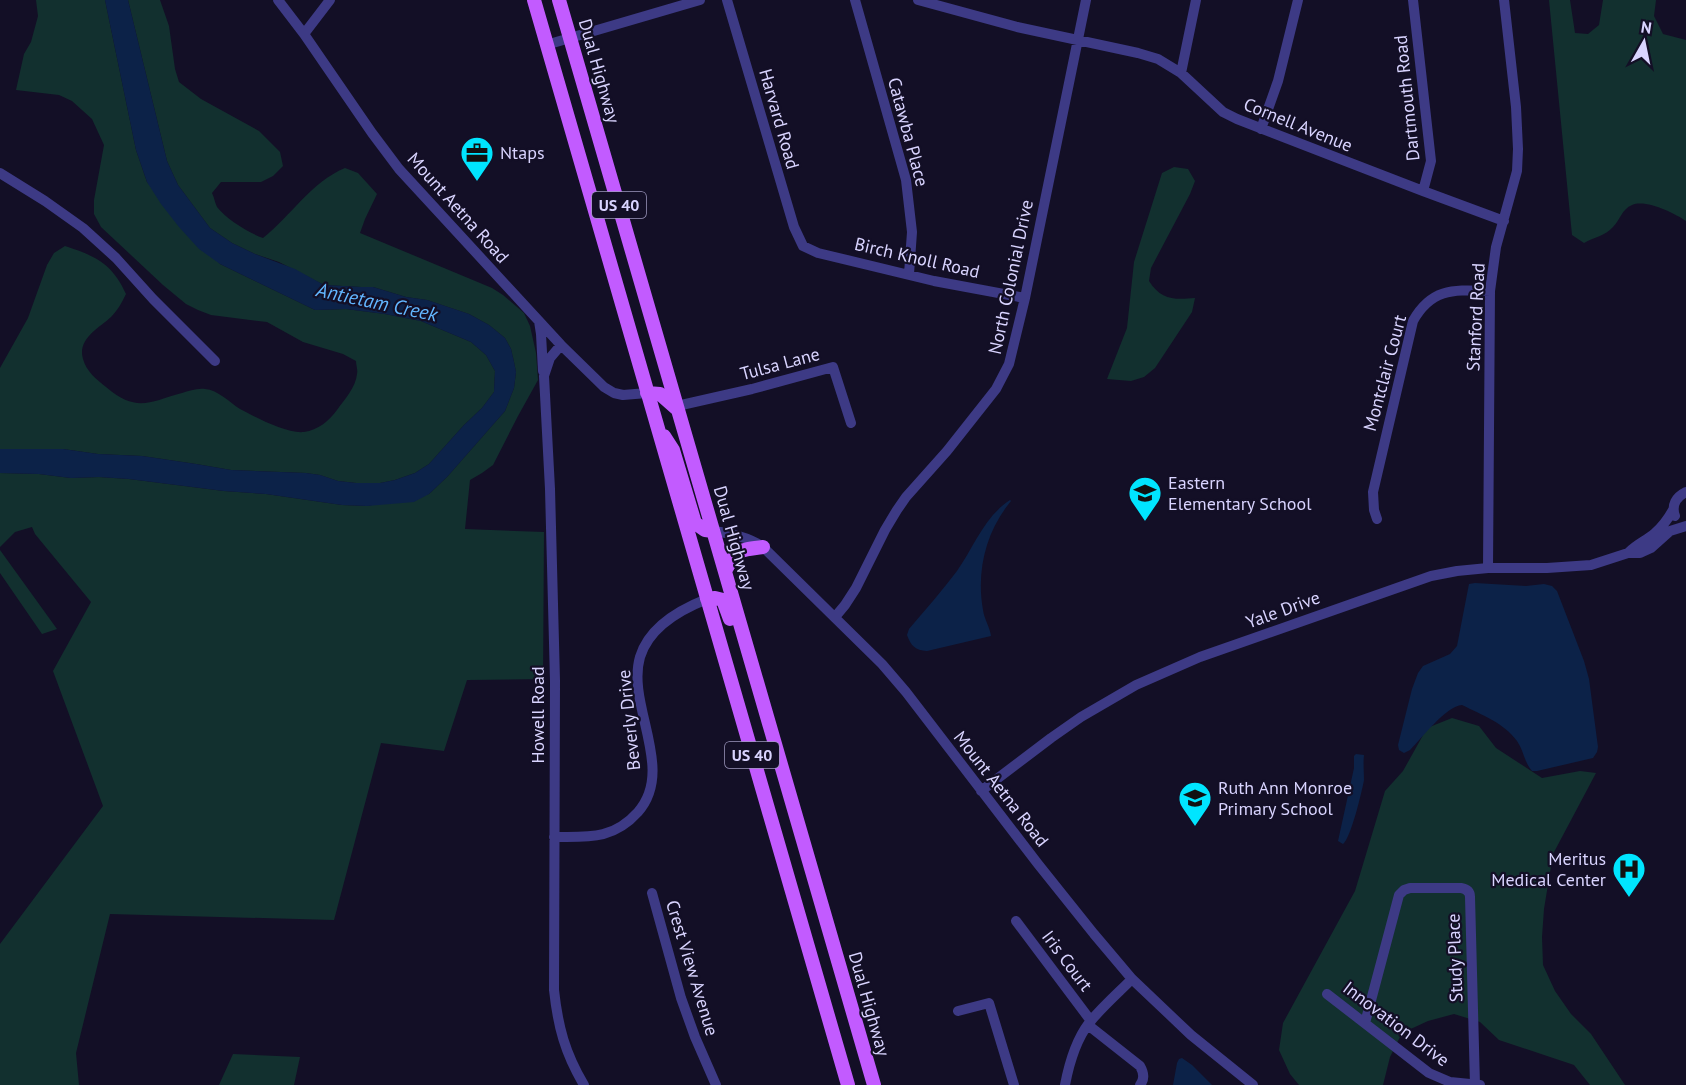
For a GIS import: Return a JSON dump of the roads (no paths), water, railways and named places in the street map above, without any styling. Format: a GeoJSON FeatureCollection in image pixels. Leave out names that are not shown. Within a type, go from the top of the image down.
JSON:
{"type":"FeatureCollection","features":[{"type":"Feature","properties":{"kind":"main road","name":"US 40"},"geometry":{"type":"LineString","coordinates":[[534,0],[848,1085]]}},
{"type":"Feature","properties":{"kind":"main road","name":"Dual Highway"},"geometry":{"type":"LineString","coordinates":[[559,0],[874,1085]]}},
{"type":"Feature","properties":{"kind":"main road"},"geometry":{"type":"LineString","coordinates":[[642,374],[665,367]]}},
{"type":"Feature","properties":{"kind":"main road"},"geometry":{"type":"LineString","coordinates":[[647,393],[660,394],[678,408]]}},
{"type":"Feature","properties":{"kind":"main road"},"geometry":{"type":"LineString","coordinates":[[656,424],[673,450],[695,524],[705,530],[713,531]]}},
{"type":"Feature","properties":{"kind":"main road"},"geometry":{"type":"LineString","coordinates":[[725,571],[736,553],[762,547]]}},
{"type":"Feature","properties":{"kind":"main road"},"geometry":{"type":"LineString","coordinates":[[706,599],[719,598],[725,604],[759,718],[772,735]]}},
{"type":"Feature","properties":{"kind":"street","name":"Mount Aetna Road"},"geometry":{"type":"LineString","coordinates":[[278,0],[399,169],[561,345],[604,387],[614,393],[647,393]]}},
{"type":"Feature","properties":{"kind":"street"},"geometry":{"type":"LineString","coordinates":[[304,34],[330,0]]}},
{"type":"Feature","properties":{"kind":"street"},"geometry":{"type":"LineString","coordinates":[[546,45],[700,0]]}},
{"type":"Feature","properties":{"kind":"street","name":"Harvard Road"},"geometry":{"type":"LineString","coordinates":[[727,0],[794,227],[803,246]]}},
{"type":"Feature","properties":{"kind":"street","name":"Catawba Place"},"geometry":{"type":"LineString","coordinates":[[855,0],[906,180],[912,232],[909,274]]}},
{"type":"Feature","properties":{"kind":"street","name":"Cornell Avenue"},"geometry":{"type":"LineString","coordinates":[[923,0],[1017,27],[1158,59],[1181,73],[1223,112],[1261,129],[1504,221]]}},
{"type":"Feature","properties":{"kind":"street","name":"North Colonial Drive"},"geometry":{"type":"LineString","coordinates":[[835,616],[856,588],[885,530],[902,504],[947,451],[1004,377],[1012,354],[1025,298],[1086,0]]}},
{"type":"Feature","properties":{"kind":"street"},"geometry":{"type":"LineString","coordinates":[[1181,73],[1196,0]]}},
{"type":"Feature","properties":{"kind":"street"},"geometry":{"type":"LineString","coordinates":[[1261,129],[1278,81],[1298,0]]}},
{"type":"Feature","properties":{"kind":"street","name":"Dartmouth Road"},"geometry":{"type":"LineString","coordinates":[[1413,0],[1431,161],[1423,191]]}},
{"type":"Feature","properties":{"kind":"street","name":"Stanford Road"},"geometry":{"type":"LineString","coordinates":[[1488,568],[1490,291],[1496,247],[1517,171],[1518,149],[1516,107],[1504,0]]}},
{"type":"Feature","properties":{"kind":"street"},"geometry":{"type":"LineString","coordinates":[[0,173],[83,228],[116,258],[215,361]]}},
{"type":"Feature","properties":{"kind":"street","name":"Birch Knoll Road"},"geometry":{"type":"LineString","coordinates":[[803,246],[819,253],[934,281],[1025,298]]}},
{"type":"Feature","properties":{"kind":"street","name":"Montclair Court"},"geometry":{"type":"LineString","coordinates":[[1377,519],[1373,492],[1413,321],[1425,304],[1434,297],[1447,292],[1490,291]]}},
{"type":"Feature","properties":{"kind":"street"},"geometry":{"type":"LineString","coordinates":[[539,320],[544,376]]}},
{"type":"Feature","properties":{"kind":"street","name":"Howell Road"},"geometry":{"type":"LineString","coordinates":[[561,345],[550,358],[544,376],[555,681],[554,990],[564,1045],[584,1085]]}},
{"type":"Feature","properties":{"kind":"street","name":"Tulsa Lane"},"geometry":{"type":"LineString","coordinates":[[678,408],[833,367],[851,423]]}},
{"type":"Feature","properties":{"kind":"street","name":"Yale Drive"},"geometry":{"type":"LineString","coordinates":[[1628,553],[1664,524],[1677,498],[1686,492]]}},
{"type":"Feature","properties":{"kind":"street","name":"Yale Drive"},"geometry":{"type":"LineString","coordinates":[[1673,510],[1677,519],[1686,526]]}},
{"type":"Feature","properties":{"kind":"street","name":"Yale Drive"},"geometry":{"type":"LineString","coordinates":[[981,791],[1081,717],[1136,685],[1200,657],[1406,584],[1457,571],[1591,565],[1628,553],[1640,553],[1662,540],[1670,531],[1686,526]]}},
{"type":"Feature","properties":{"kind":"street","name":"Mount Aetna Road"},"geometry":{"type":"LineString","coordinates":[[713,531],[741,536],[762,547],[882,664],[1132,979],[1191,1035],[1253,1085]]}},
{"type":"Feature","properties":{"kind":"street"},"geometry":{"type":"LineString","coordinates":[[1662,540],[1686,534]]}},
{"type":"Feature","properties":{"kind":"street","name":"Beverly Drive"},"geometry":{"type":"LineString","coordinates":[[554,837],[590,837],[612,832],[632,819],[647,800],[652,759],[640,695],[639,660],[649,639],[658,628],[687,606],[706,599]]}},
{"type":"Feature","properties":{"kind":"street","name":"Study Place"},"geometry":{"type":"LineString","coordinates":[[1365,1023],[1400,894],[1410,888],[1466,889],[1470,897],[1475,1085]]}},
{"type":"Feature","properties":{"kind":"street","name":"Crest View Avenue"},"geometry":{"type":"LineString","coordinates":[[652,893],[681,998],[716,1085]]}},
{"type":"Feature","properties":{"kind":"street","name":"Iris Court"},"geometry":{"type":"LineString","coordinates":[[1016,921],[1090,1023],[1140,1066],[1144,1077],[1140,1085]]}},
{"type":"Feature","properties":{"kind":"street"},"geometry":{"type":"LineString","coordinates":[[1065,1085],[1073,1057],[1090,1023],[1132,979]]}},
{"type":"Feature","properties":{"kind":"street","name":"Innovation Drive"},"geometry":{"type":"LineString","coordinates":[[1328,994],[1434,1076],[1455,1084],[1480,1085]]}},
{"type":"Feature","properties":{"kind":"street"},"geometry":{"type":"LineString","coordinates":[[958,1011],[989,1003],[1014,1085]]}},
{"type":"Feature","properties":{"kind":"water","name":"Antietam Creek"},"geometry":{"type":"Polygon","coordinates":[[[105,0],[128,0],[167,161],[178,185],[210,228],[232,243],[295,269],[324,285],[373,287],[406,297],[427,300],[469,314],[489,325],[505,338],[511,349],[516,372],[514,388],[505,411],[429,494],[414,502],[367,506],[342,505],[129,479],[0,473],[0,449],[63,449],[98,454],[142,456],[231,470],[306,473],[338,481],[380,483],[415,473],[429,464],[482,408],[494,392],[495,371],[486,355],[471,342],[421,321],[346,309],[315,310],[220,264],[199,249],[161,204],[147,182],[136,150],[105,0]]]}},
{"type":"Feature","properties":{"kind":"water"},"geometry":{"type":"Polygon","coordinates":[[[1010,500],[989,538],[982,566],[981,595],[991,636],[927,651],[919,650],[912,645],[907,635],[909,629],[957,571],[993,515],[1010,500]]]}},
{"type":"Feature","properties":{"kind":"water"},"geometry":{"type":"Polygon","coordinates":[[[1469,584],[1526,586],[1544,584],[1552,586],[1557,591],[1589,679],[1598,747],[1593,758],[1532,771],[1519,745],[1506,729],[1462,705],[1442,717],[1410,750],[1404,753],[1399,750],[1398,745],[1418,673],[1423,666],[1450,654],[1457,646],[1469,584]]]}},
{"type":"Feature","properties":{"kind":"water"},"geometry":{"type":"Polygon","coordinates":[[[1356,754],[1364,755],[1364,780],[1353,824],[1343,844],[1338,841],[1356,754]]]}},
{"type":"Feature","properties":{"kind":"water"},"geometry":{"type":"Polygon","coordinates":[[[1182,1058],[1212,1085],[1173,1085],[1177,1063],[1182,1058]]]}},
{"type":"Feature","properties":{"kind":"place","name":"Ntaps"},"geometry":{"type":"Point","coordinates":[477,182]}},
{"type":"Feature","properties":{"kind":"place","name":"Eastern Elementary School"},"geometry":{"type":"Point","coordinates":[1145,522]}},
{"type":"Feature","properties":{"kind":"place","name":"Ruth Ann Monroe Primary School"},"geometry":{"type":"Point","coordinates":[1195,827]}},
{"type":"Feature","properties":{"kind":"place","name":"Meritus Medical Center"},"geometry":{"type":"Point","coordinates":[1629,898]}}]}
